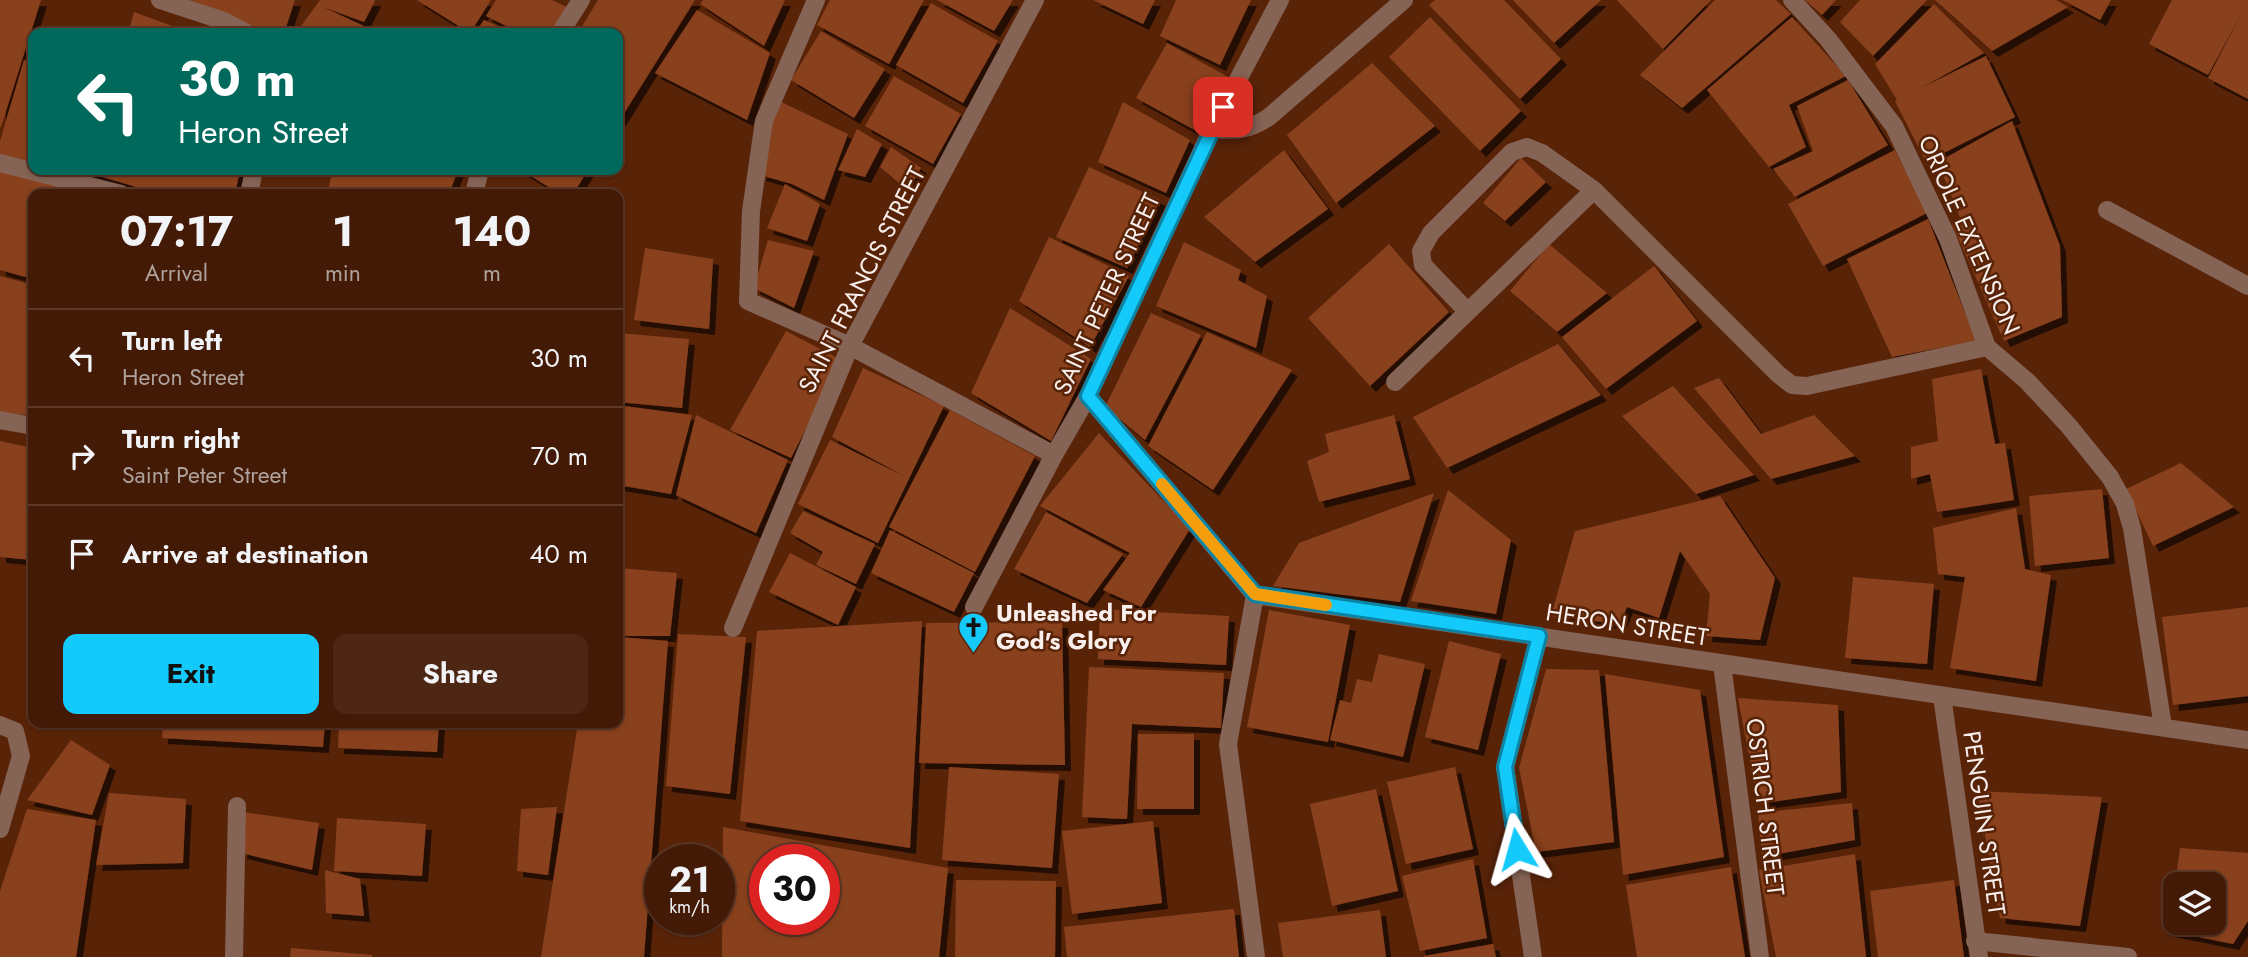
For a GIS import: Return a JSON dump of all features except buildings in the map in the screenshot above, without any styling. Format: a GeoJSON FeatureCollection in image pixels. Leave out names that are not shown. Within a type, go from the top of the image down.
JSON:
{"type":"FeatureCollection","features":[{"type":"Feature","properties":{"kind":"street"},"geometry":{"type":"LineString","coordinates":[[160,0],[224,21],[237,28]]}},
{"type":"Feature","properties":{"kind":"street"},"geometry":{"type":"LineString","coordinates":[[563,28],[581,0]]}},
{"type":"Feature","properties":{"kind":"street"},"geometry":{"type":"LineString","coordinates":[[816,0],[764,121],[751,211],[748,301],[850,346],[1054,455]]}},
{"type":"Feature","properties":{"kind":"street","name":"SAINT FRANCIS STREET"},"geometry":{"type":"LineString","coordinates":[[733,628],[850,346],[1035,0]]}},
{"type":"Feature","properties":{"kind":"street","name":"SAINT PETER STREET"},"geometry":{"type":"LineString","coordinates":[[974,607],[1088,396],[1212,129],[1280,0]]}},
{"type":"Feature","properties":{"kind":"street"},"geometry":{"type":"LineString","coordinates":[[1212,129],[1237,131],[1255,126],[1269,117],[1404,0]]}},
{"type":"Feature","properties":{"kind":"street","name":"ORIOLE EXTENSION"},"geometry":{"type":"LineString","coordinates":[[1792,0],[1828,39],[1894,126],[1948,239],[1987,347],[2027,381],[2068,425],[2110,477],[2125,503],[2132,528],[2163,727]]}},
{"type":"Feature","properties":{"kind":"street"},"geometry":{"type":"LineString","coordinates":[[1467,312],[1423,265],[1421,251],[1431,233],[1512,152],[1527,147],[1542,153],[1594,190],[1777,373],[1793,384],[1807,386],[1987,347]]}},
{"type":"Feature","properties":{"kind":"street"},"geometry":{"type":"LineString","coordinates":[[0,163],[28,170]]}},
{"type":"Feature","properties":{"kind":"street"},"geometry":{"type":"LineString","coordinates":[[47,175],[101,189]]}},
{"type":"Feature","properties":{"kind":"street"},"geometry":{"type":"LineString","coordinates":[[1395,382],[1594,190]]}},
{"type":"Feature","properties":{"kind":"street"},"geometry":{"type":"LineString","coordinates":[[2106,210],[2248,286]]}},
{"type":"Feature","properties":{"kind":"street"},"geometry":{"type":"LineString","coordinates":[[1088,396],[1255,594],[1228,744],[1256,957]]}},
{"type":"Feature","properties":{"kind":"street"},"geometry":{"type":"LineString","coordinates":[[0,420],[28,425]]}},
{"type":"Feature","properties":{"kind":"street","name":"HERON STREET"},"geometry":{"type":"LineString","coordinates":[[1255,594],[2248,740]]}},
{"type":"Feature","properties":{"kind":"street"},"geometry":{"type":"LineString","coordinates":[[1534,957],[1505,767],[1539,636]]}},
{"type":"Feature","properties":{"kind":"street","name":"OSTRICH STREET"},"geometry":{"type":"LineString","coordinates":[[1722,664],[1760,957]]}},
{"type":"Feature","properties":{"kind":"street","name":"PENGUIN STREET"},"geometry":{"type":"LineString","coordinates":[[1942,696],[1977,949]]}},
{"type":"Feature","properties":{"kind":"street"},"geometry":{"type":"LineString","coordinates":[[0,829],[20,756],[7,728]]}},
{"type":"Feature","properties":{"kind":"street"},"geometry":{"type":"LineString","coordinates":[[234,957],[237,806]]}},
{"type":"Feature","properties":{"kind":"street"},"geometry":{"type":"LineString","coordinates":[[1977,949],[2128,957]]}},
{"type":"Feature","properties":{"kind":"slow traffic"},"geometry":{"type":"LineString","coordinates":[[1162,484],[1255,594],[1326,605]]}},
{"type":"Feature","properties":{"kind":"place","name":"Unleashed For God's Glory"},"geometry":{"type":"Point","coordinates":[973,654]}},
{"type":"Feature","properties":{"kind":"route"},"geometry":{"type":"LineString","coordinates":[[1223,107],[1088,396],[1255,594],[1539,636],[1505,767],[1517,849]]}}]}
